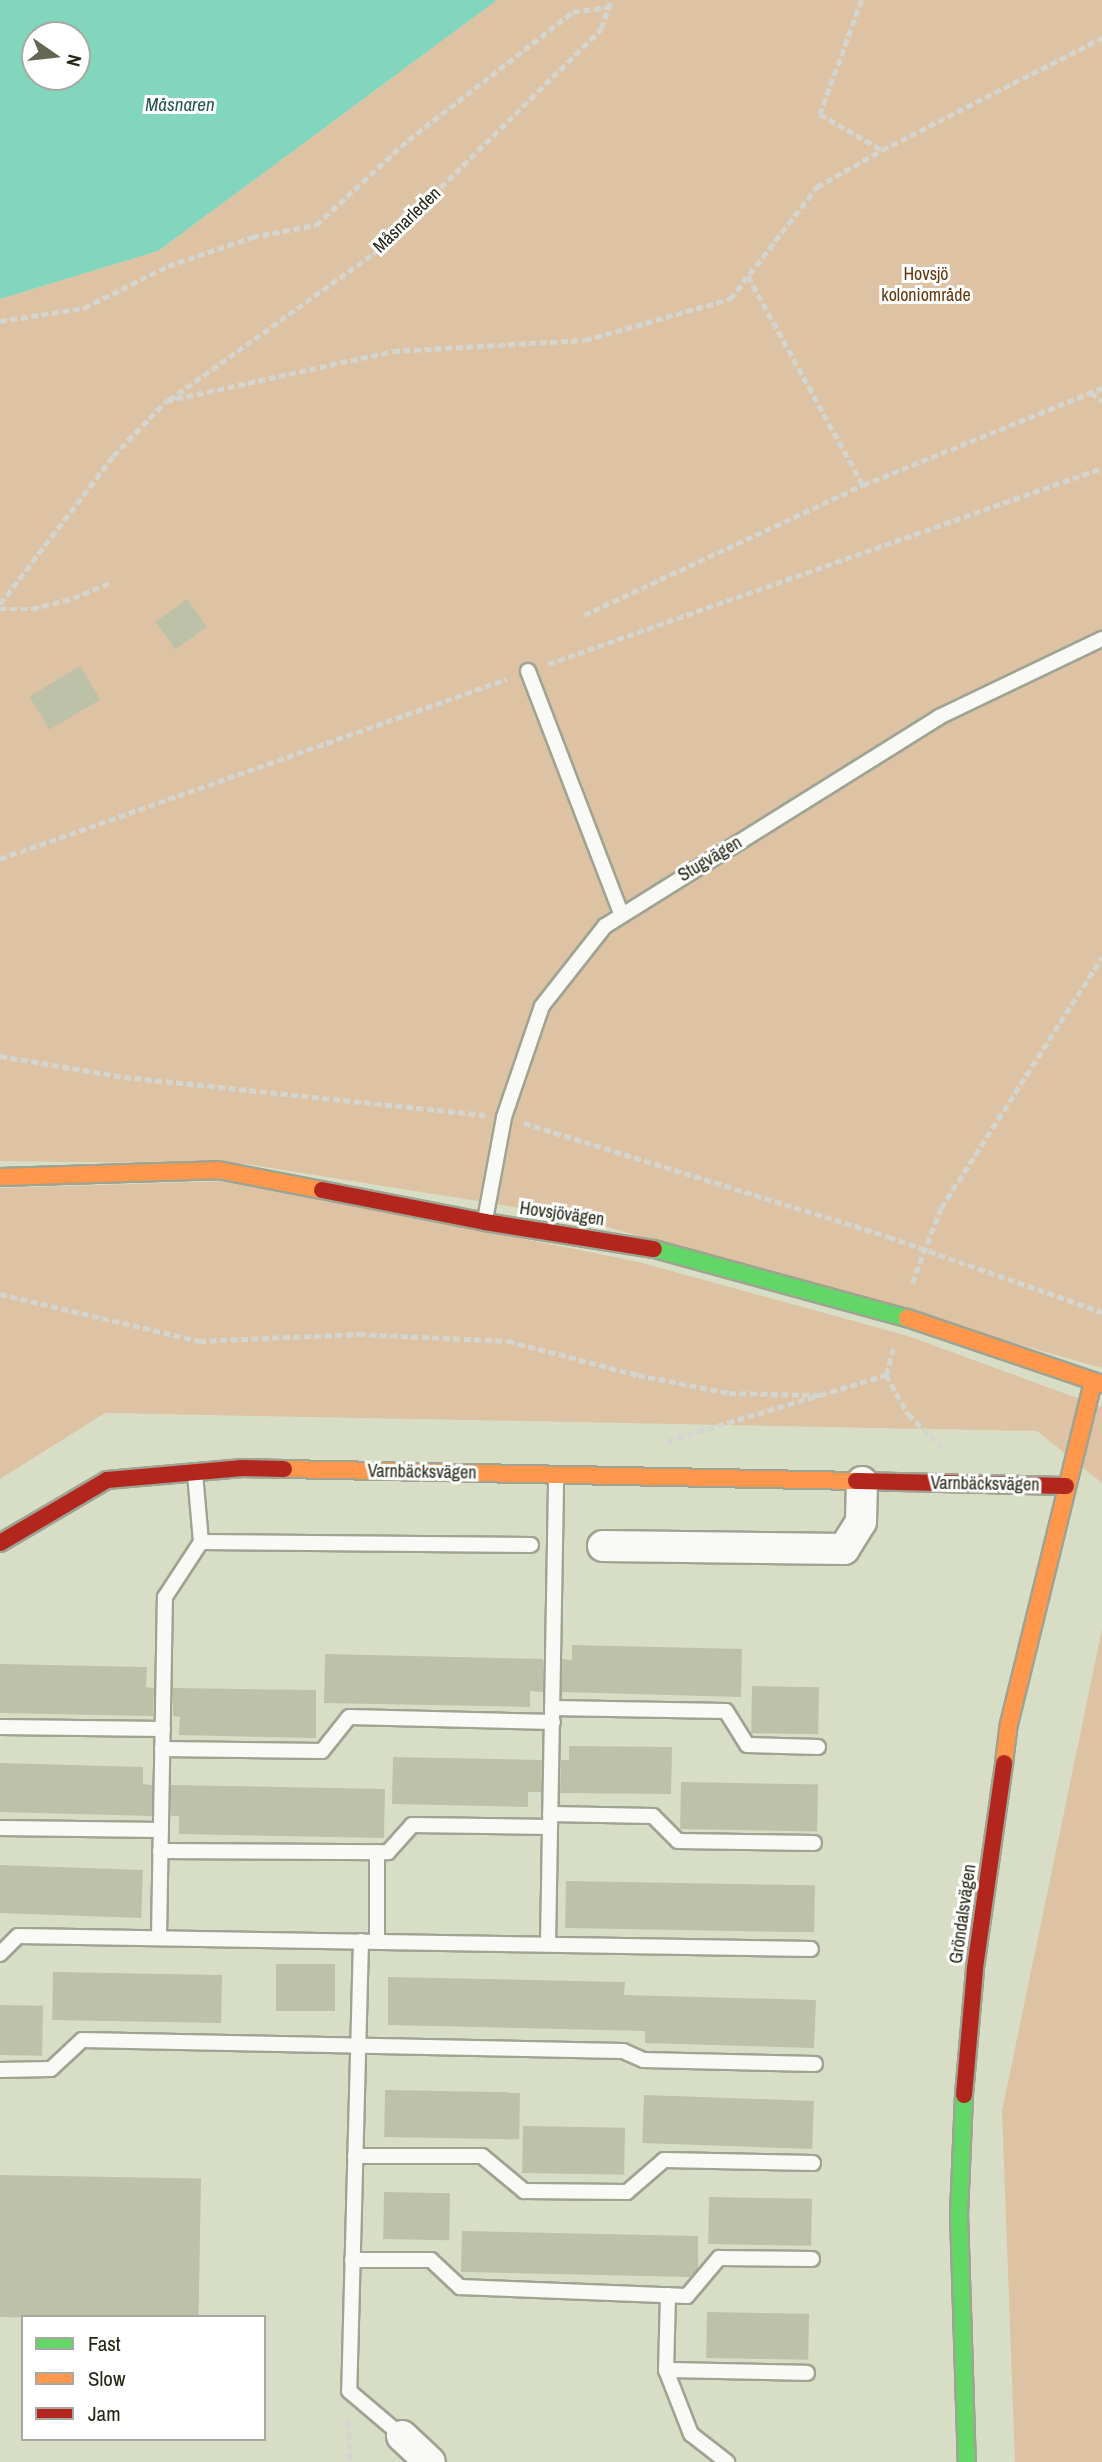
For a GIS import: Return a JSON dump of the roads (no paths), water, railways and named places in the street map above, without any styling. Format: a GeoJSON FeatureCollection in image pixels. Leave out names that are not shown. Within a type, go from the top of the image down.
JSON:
{"type":"FeatureCollection","features":[{"type":"Feature","properties":{"kind":"street","name":"Hovsjövägen"},"geometry":{"type":"LineString","coordinates":[[0,1177],[218,1170],[485,1222],[641,1245],[910,1319],[1097,1383]]}},
{"type":"Feature","properties":{"kind":"street","name":"Gröndalsvägen"},"geometry":{"type":"LineString","coordinates":[[967,2462],[959,2214],[964,2086],[975,1968],[1009,1724],[1066,1486],[1097,1383]]}},
{"type":"Feature","properties":{"kind":"street","name":"Varnbäcksvägen"},"geometry":{"type":"LineString","coordinates":[[0,1543],[107,1480],[242,1468],[1066,1486]]}},
{"type":"Feature","properties":{"kind":"street"},"geometry":{"type":"LineString","coordinates":[[603,1546],[844,1549],[861,1522],[862,1482]]}},
{"type":"Feature","properties":{"kind":"street"},"geometry":{"type":"LineString","coordinates":[[402,2437],[430,2462]]}},
{"type":"Feature","properties":{"kind":"lane","name":"Stugvägen"},"geometry":{"type":"LineString","coordinates":[[485,1222],[504,1117],[542,1006],[605,926],[621,913],[939,717],[1102,639]]}},
{"type":"Feature","properties":{"kind":"lane"},"geometry":{"type":"LineString","coordinates":[[528,671],[621,913]]}},
{"type":"Feature","properties":{"kind":"lane"},"geometry":{"type":"LineString","coordinates":[[159,1937],[165,1597],[201,1542],[195,1472]]}},
{"type":"Feature","properties":{"kind":"lane"},"geometry":{"type":"LineString","coordinates":[[548,1944],[556,1475]]}},
{"type":"Feature","properties":{"kind":"lane"},"geometry":{"type":"LineString","coordinates":[[201,1542],[531,1545]]}},
{"type":"Feature","properties":{"kind":"lane"},"geometry":{"type":"LineString","coordinates":[[162,1749],[322,1751],[349,1717],[726,1711],[747,1745],[818,1747]]}},
{"type":"Feature","properties":{"kind":"lane"},"geometry":{"type":"LineString","coordinates":[[0,1727],[163,1729]]}},
{"type":"Feature","properties":{"kind":"lane"},"geometry":{"type":"LineString","coordinates":[[160,1851],[388,1853],[412,1825],[653,1816],[678,1841],[814,1843]]}},
{"type":"Feature","properties":{"kind":"lane"},"geometry":{"type":"LineString","coordinates":[[0,1828],[161,1830]]}},
{"type":"Feature","properties":{"kind":"lane"},"geometry":{"type":"LineString","coordinates":[[377,1852],[377,1941]]}},
{"type":"Feature","properties":{"kind":"lane"},"geometry":{"type":"LineString","coordinates":[[0,1954],[18,1936],[811,1949]]}},
{"type":"Feature","properties":{"kind":"lane"},"geometry":{"type":"LineString","coordinates":[[360,1941],[349,2391],[402,2437]]}},
{"type":"Feature","properties":{"kind":"lane"},"geometry":{"type":"LineString","coordinates":[[0,2070],[51,2069],[82,2039],[623,2051],[643,2060],[815,2064]]}},
{"type":"Feature","properties":{"kind":"lane"},"geometry":{"type":"LineString","coordinates":[[355,2156],[482,2156],[524,2191],[627,2192],[664,2160],[813,2162]]}},
{"type":"Feature","properties":{"kind":"lane"},"geometry":{"type":"LineString","coordinates":[[352,2260],[431,2260],[460,2287],[687,2296],[719,2258],[811,2259]]}},
{"type":"Feature","properties":{"kind":"lane"},"geometry":{"type":"LineString","coordinates":[[668,2295],[666,2370],[691,2434],[727,2462]]}},
{"type":"Feature","properties":{"kind":"lane"},"geometry":{"type":"LineString","coordinates":[[666,2370],[807,2373]]}},
{"type":"Feature","properties":{"kind":"water","name":"Måsnaren"},"geometry":{"type":"Polygon","coordinates":[[[0,0],[497,0],[158,251],[0,299],[0,0]]]}},
{"type":"Feature","properties":{"kind":"park label","name":"Hovsjö koloniområde"},"geometry":{"type":"Point","coordinates":[926,285]}}]}
